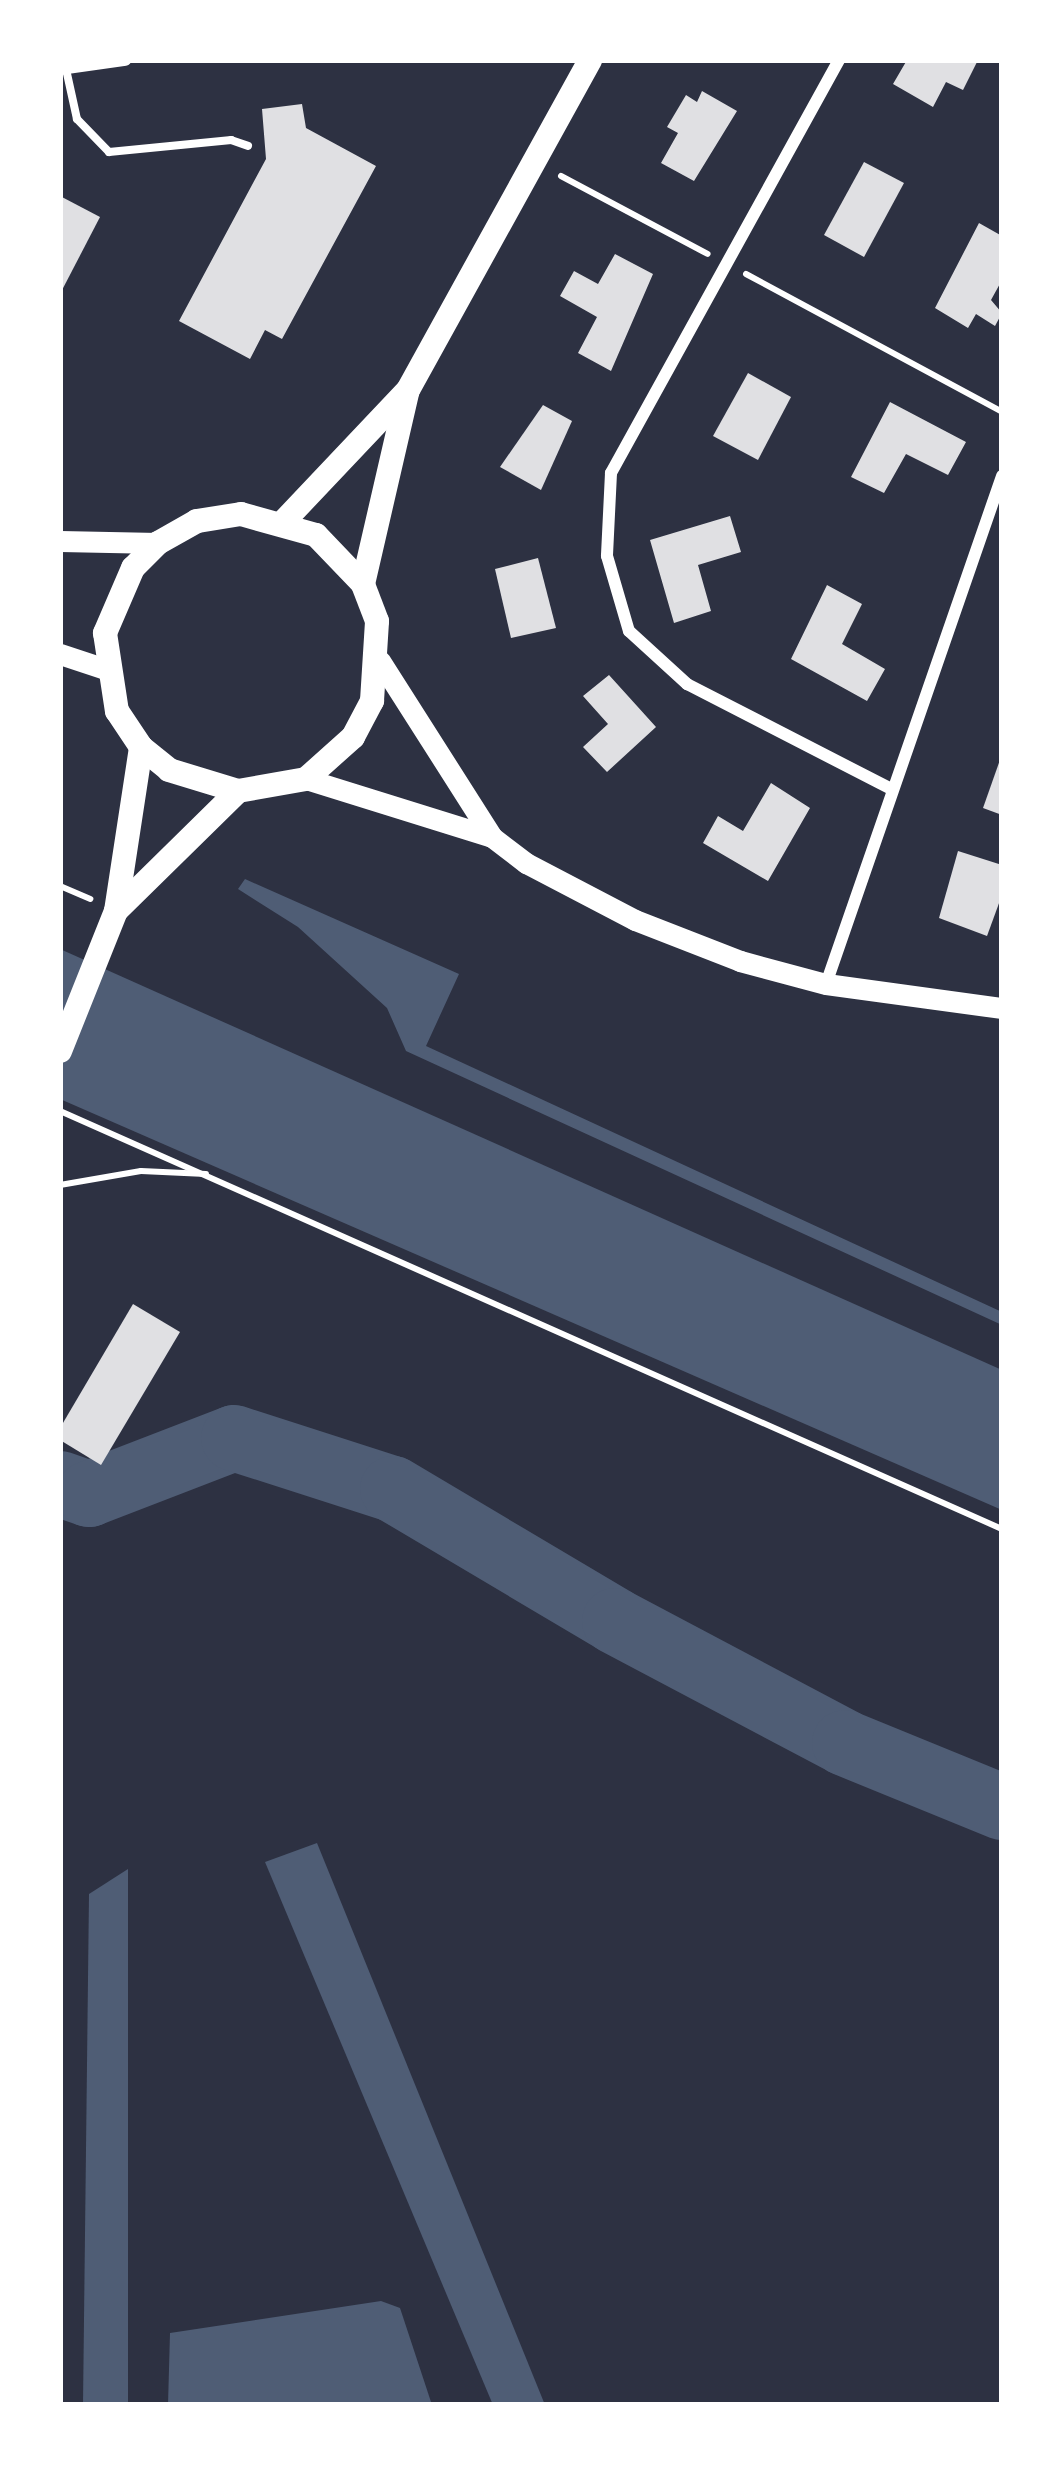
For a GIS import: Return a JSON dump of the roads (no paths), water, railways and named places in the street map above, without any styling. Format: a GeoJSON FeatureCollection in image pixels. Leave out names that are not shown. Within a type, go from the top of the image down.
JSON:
{"type":"FeatureCollection","features":[{"type":"Feature","properties":{"kind":"main road"},"geometry":{"type":"LineString","coordinates":[[285,520],[408,390],[590,60]]}},
{"type":"Feature","properties":{"kind":"main road"},"geometry":{"type":"LineString","coordinates":[[363,584],[316,535],[285,520],[241,514],[197,521],[158,542],[115,598],[105,669],[117,711],[141,747],[169,770],[238,791],[306,779],[353,736],[372,700],[380,661],[363,584],[408,390]]}},
{"type":"Feature","properties":{"kind":"main road"},"geometry":{"type":"LineString","coordinates":[[60,1051],[116,911],[141,747]]}},
{"type":"Feature","properties":{"kind":"main road"},"geometry":{"type":"LineString","coordinates":[[116,911],[238,791]]}},
{"type":"Feature","properties":{"kind":"street"},"geometry":{"type":"LineString","coordinates":[[64,66],[125,60]]}},
{"type":"Feature","properties":{"kind":"street"},"geometry":{"type":"LineString","coordinates":[[839,60],[611,473],[608,556],[629,631],[687,684],[890,789]]}},
{"type":"Feature","properties":{"kind":"street"},"geometry":{"type":"LineString","coordinates":[[826,984],[1002,476]]}},
{"type":"Feature","properties":{"kind":"street"},"geometry":{"type":"LineString","coordinates":[[60,541],[158,542]]}},
{"type":"Feature","properties":{"kind":"street"},"geometry":{"type":"LineString","coordinates":[[60,654],[105,669]]}},
{"type":"Feature","properties":{"kind":"street"},"geometry":{"type":"LineString","coordinates":[[380,661],[492,837]]}},
{"type":"Feature","properties":{"kind":"street"},"geometry":{"type":"LineString","coordinates":[[306,779],[492,837],[635,920],[826,984],[1002,1008]]}},
{"type":"Feature","properties":{"kind":"lane"},"geometry":{"type":"LineString","coordinates":[[64,66],[77,119],[109,152],[231,140],[248,146]]}},
{"type":"Feature","properties":{"kind":"water"},"geometry":{"type":"Polygon","coordinates":[[[245,879],[459,974],[426,1046],[1002,1312],[1002,1325],[406,1051],[387,1008],[298,927],[238,889],[245,879]]]}},
{"type":"Feature","properties":{"kind":"water"},"geometry":{"type":"Polygon","coordinates":[[[60,949],[1002,1370],[1002,1510],[60,1099],[60,949]]]}},
{"type":"Feature","properties":{"kind":"water"},"geometry":{"type":"Polygon","coordinates":[[[317,1843],[545,2405],[493,2405],[265,1862],[317,1843]]]}},
{"type":"Feature","properties":{"kind":"water"},"geometry":{"type":"Polygon","coordinates":[[[128,1869],[128,2405],[83,2405],[89,1894],[128,1869]]]}},
{"type":"Feature","properties":{"kind":"water"},"geometry":{"type":"Polygon","coordinates":[[[381,2301],[400,2308],[432,2405],[168,2405],[170,2333],[381,2301]]]}},
{"type":"Feature","properties":{"kind":"waterway"},"geometry":{"type":"LineString","coordinates":[[60,1484],[89,1494],[234,1438],[393,1489],[615,1621],[845,1743],[1002,1807]]}}]}
